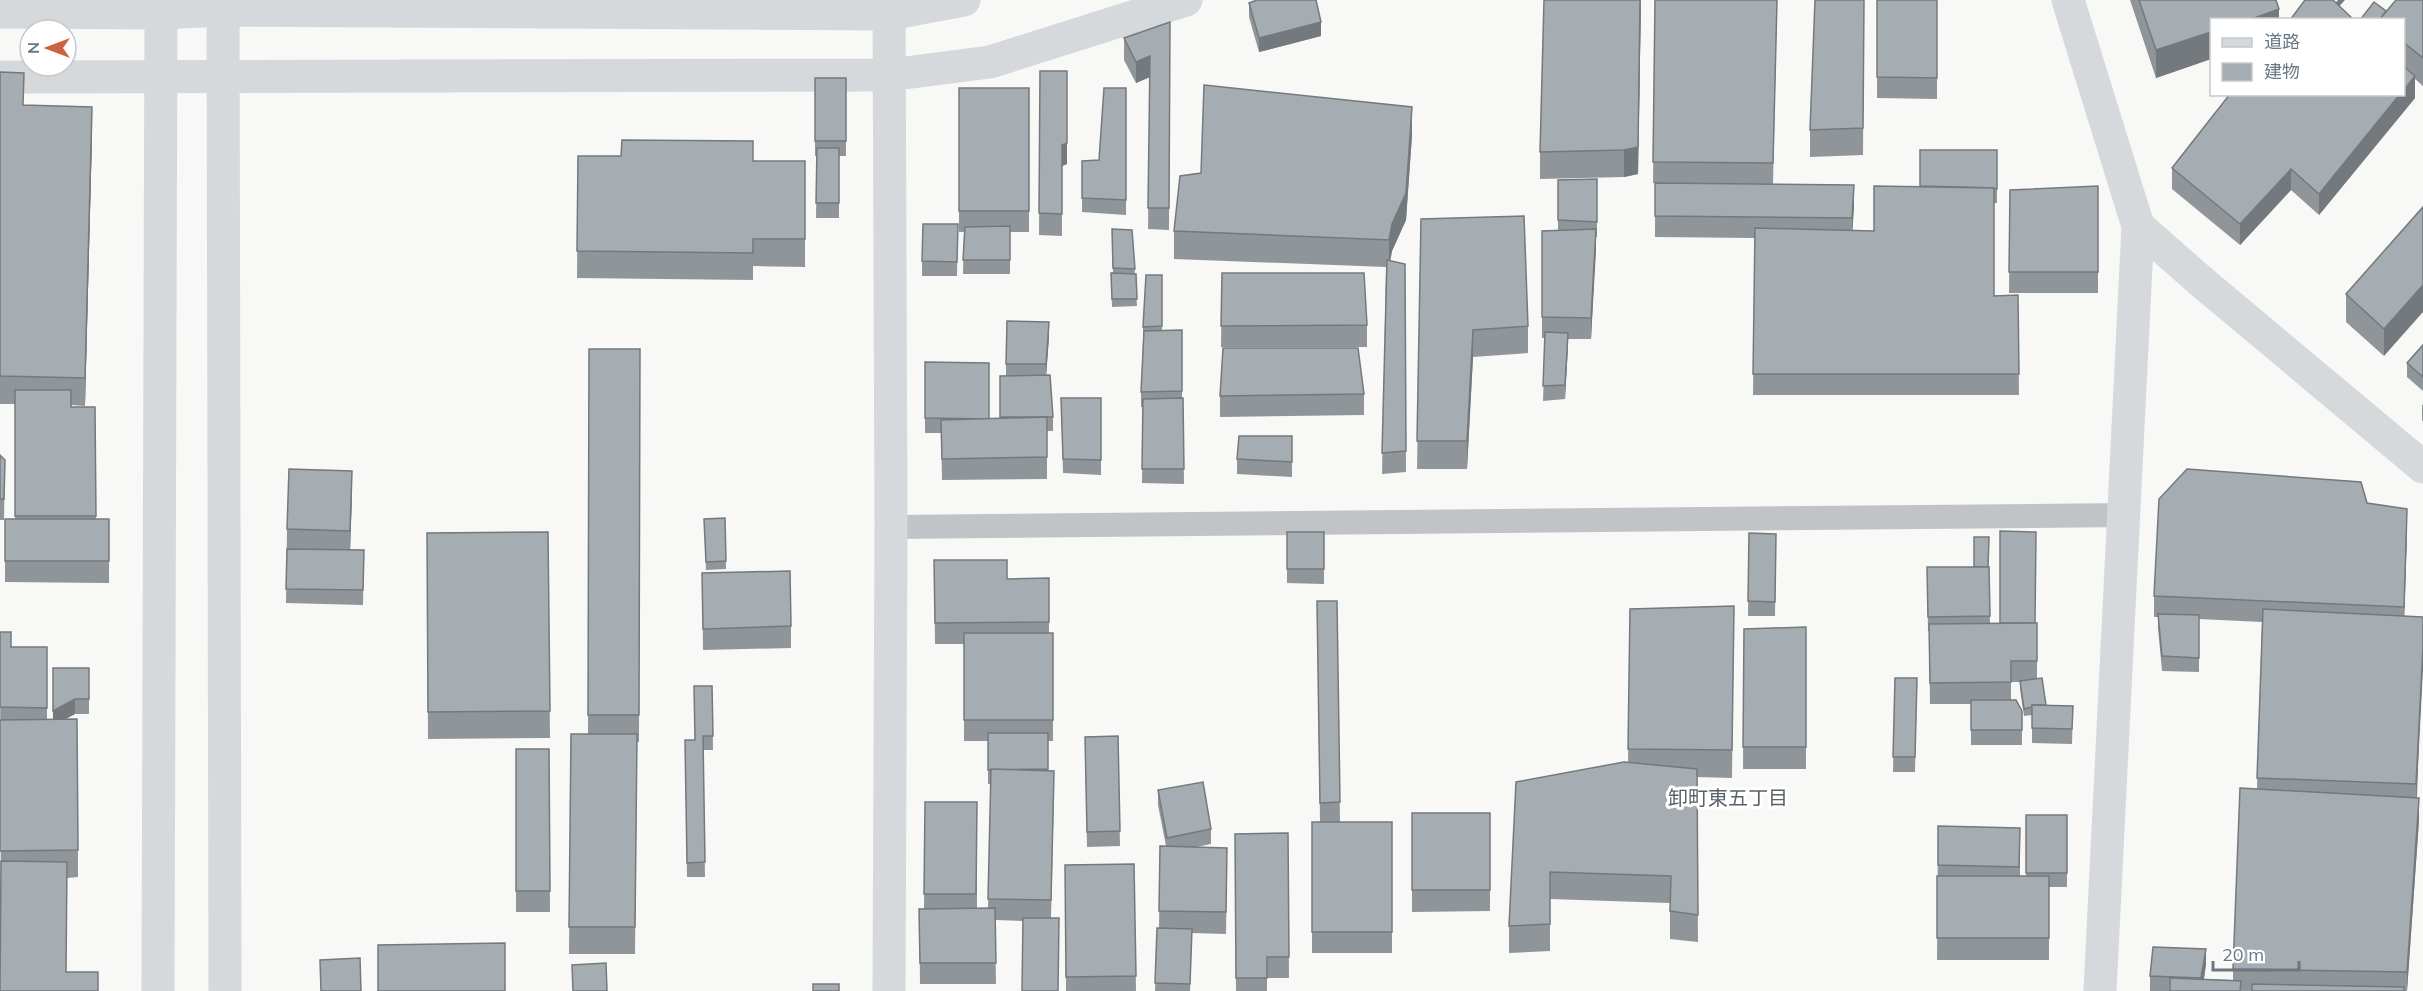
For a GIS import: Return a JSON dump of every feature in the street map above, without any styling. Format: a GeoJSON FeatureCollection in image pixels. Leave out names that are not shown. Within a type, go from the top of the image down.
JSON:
{"type":"FeatureCollection","features":[{"type":"Feature","properties":{"kind":"street"},"geometry":{"type":"LineString","coordinates":[[0,12],[223,5],[889,7],[964,0]]}},
{"type":"Feature","properties":{"kind":"street"},"geometry":{"type":"LineString","coordinates":[[0,77],[889,75],[990,62],[1186,0]]}},
{"type":"Feature","properties":{"kind":"street"},"geometry":{"type":"LineString","coordinates":[[2068,0],[2138,226],[2100,991]]}},
{"type":"Feature","properties":{"kind":"street"},"geometry":{"type":"LineString","coordinates":[[223,5],[225,991]]}},
{"type":"Feature","properties":{"kind":"street"},"geometry":{"type":"LineString","coordinates":[[158,991],[161,7]]}},
{"type":"Feature","properties":{"kind":"street"},"geometry":{"type":"LineString","coordinates":[[889,7],[891,527],[889,991]]}},
{"type":"Feature","properties":{"kind":"street"},"geometry":{"type":"LineString","coordinates":[[2138,226],[2423,467]]}},
{"type":"Feature","properties":{"kind":"street"},"geometry":{"type":"LineString","coordinates":[[891,527],[2124,515]]}},
{"type":"Feature","properties":{"kind":"building"},"geometry":{"type":"Polygon","coordinates":[[[1257,0],[1316,0],[1321,22],[1259,38],[1249,3],[1257,0]]]}},
{"type":"Feature","properties":{"kind":"building"},"geometry":{"type":"Polygon","coordinates":[[[1544,0],[1640,0],[1638,147],[1624,150],[1540,152],[1544,0]]]}},
{"type":"Feature","properties":{"kind":"building"},"geometry":{"type":"Polygon","coordinates":[[[1655,0],[1777,0],[1773,163],[1653,162],[1655,0]]]}},
{"type":"Feature","properties":{"kind":"building"},"geometry":{"type":"Polygon","coordinates":[[[1815,0],[1864,0],[1863,128],[1810,130],[1815,0]]]}},
{"type":"Feature","properties":{"kind":"building"},"geometry":{"type":"Polygon","coordinates":[[[1877,0],[1937,0],[1937,78],[1877,77],[1877,0]]]}},
{"type":"Feature","properties":{"kind":"building"},"geometry":{"type":"Polygon","coordinates":[[[2139,0],[2276,0],[2279,9],[2254,18],[2210,18],[2210,32],[2156,50],[2139,0]]]}},
{"type":"Feature","properties":{"kind":"building"},"geometry":{"type":"Polygon","coordinates":[[[2305,0],[2333,0],[2352,18],[2292,18],[2305,0]]]}},
{"type":"Feature","properties":{"kind":"building"},"geometry":{"type":"Polygon","coordinates":[[[2396,0],[2423,0],[2423,58],[2405,44],[2405,18],[2381,18],[2396,0]]]}},
{"type":"Feature","properties":{"kind":"building"},"geometry":{"type":"Polygon","coordinates":[[[2374,2],[2386,11],[2381,18],[2362,18],[2374,2]]]}},
{"type":"Feature","properties":{"kind":"building"},"geometry":{"type":"Polygon","coordinates":[[[1170,22],[1169,208],[1148,208],[1150,56],[1136,62],[1124,38],[1170,22]]]}},
{"type":"Feature","properties":{"kind":"building"},"geometry":{"type":"Polygon","coordinates":[[[2405,68],[2415,76],[2405,88],[2405,68]]]}},
{"type":"Feature","properties":{"kind":"building"},"geometry":{"type":"Polygon","coordinates":[[[1040,71],[1067,71],[1067,143],[1062,145],[1062,214],[1039,213],[1040,71]]]}},
{"type":"Feature","properties":{"kind":"building"},"geometry":{"type":"Polygon","coordinates":[[[0,72],[18,73],[18,78],[24,78],[23,105],[92,107],[85,378],[0,376],[0,72]]]}},
{"type":"Feature","properties":{"kind":"building"},"geometry":{"type":"Polygon","coordinates":[[[815,78],[846,78],[846,141],[815,141],[815,78]]]}},
{"type":"Feature","properties":{"kind":"building"},"geometry":{"type":"Polygon","coordinates":[[[1204,85],[1412,107],[1406,193],[1392,224],[1389,240],[1174,231],[1180,176],[1201,173],[1204,85]]]}},
{"type":"Feature","properties":{"kind":"building"},"geometry":{"type":"Polygon","coordinates":[[[959,88],[1029,88],[1029,211],[959,211],[959,88]]]}},
{"type":"Feature","properties":{"kind":"building"},"geometry":{"type":"Polygon","coordinates":[[[1104,88],[1126,88],[1126,200],[1082,198],[1082,161],[1099,160],[1104,88]]]}},
{"type":"Feature","properties":{"kind":"building"},"geometry":{"type":"Polygon","coordinates":[[[2228,96],[2398,96],[2319,194],[2291,169],[2240,224],[2172,168],[2228,96]]]}},
{"type":"Feature","properties":{"kind":"building"},"geometry":{"type":"Polygon","coordinates":[[[622,140],[753,141],[753,161],[805,161],[805,239],[753,239],[753,253],[577,251],[578,156],[621,156],[622,140]]]}},
{"type":"Feature","properties":{"kind":"building"},"geometry":{"type":"Polygon","coordinates":[[[817,148],[839,148],[839,203],[816,203],[817,148]]]}},
{"type":"Feature","properties":{"kind":"building"},"geometry":{"type":"Polygon","coordinates":[[[1920,150],[1997,150],[1997,189],[1920,186],[1920,150]]]}},
{"type":"Feature","properties":{"kind":"building"},"geometry":{"type":"Polygon","coordinates":[[[1597,179],[1597,222],[1558,220],[1558,180],[1597,179]]]}},
{"type":"Feature","properties":{"kind":"building"},"geometry":{"type":"Polygon","coordinates":[[[1655,183],[1854,185],[1852,218],[1655,216],[1655,183]]]}},
{"type":"Feature","properties":{"kind":"building"},"geometry":{"type":"Polygon","coordinates":[[[1874,186],[1994,188],[1994,296],[2018,295],[2019,374],[1753,374],[1755,228],[1874,231],[1874,186]]]}},
{"type":"Feature","properties":{"kind":"building"},"geometry":{"type":"Polygon","coordinates":[[[2098,186],[2098,272],[2009,272],[2010,190],[2098,186]]]}},
{"type":"Feature","properties":{"kind":"building"},"geometry":{"type":"Polygon","coordinates":[[[2423,207],[2423,285],[2384,329],[2346,294],[2423,207]]]}},
{"type":"Feature","properties":{"kind":"building"},"geometry":{"type":"Polygon","coordinates":[[[1524,216],[1528,326],[1473,330],[1467,441],[1417,441],[1421,219],[1524,216]]]}},
{"type":"Feature","properties":{"kind":"building"},"geometry":{"type":"Polygon","coordinates":[[[923,224],[958,224],[957,262],[922,261],[923,224]]]}},
{"type":"Feature","properties":{"kind":"building"},"geometry":{"type":"Polygon","coordinates":[[[1010,226],[1010,260],[963,260],[965,227],[1010,226]]]}},
{"type":"Feature","properties":{"kind":"building"},"geometry":{"type":"Polygon","coordinates":[[[1112,229],[1132,230],[1135,269],[1113,268],[1112,229]]]}},
{"type":"Feature","properties":{"kind":"building"},"geometry":{"type":"Polygon","coordinates":[[[1596,229],[1591,318],[1542,317],[1542,231],[1596,229]]]}},
{"type":"Feature","properties":{"kind":"building"},"geometry":{"type":"Polygon","coordinates":[[[1387,260],[1405,264],[1406,451],[1382,453],[1387,260]]]}},
{"type":"Feature","properties":{"kind":"building"},"geometry":{"type":"Polygon","coordinates":[[[1111,273],[1136,274],[1137,299],[1112,299],[1111,273]]]}},
{"type":"Feature","properties":{"kind":"building"},"geometry":{"type":"Polygon","coordinates":[[[1222,273],[1364,273],[1367,325],[1221,326],[1222,273]]]}},
{"type":"Feature","properties":{"kind":"building"},"geometry":{"type":"Polygon","coordinates":[[[1146,275],[1162,275],[1162,326],[1143,327],[1146,275]]]}},
{"type":"Feature","properties":{"kind":"building"},"geometry":{"type":"Polygon","coordinates":[[[1007,321],[1049,322],[1046,364],[1006,364],[1007,321]]]}},
{"type":"Feature","properties":{"kind":"building"},"geometry":{"type":"Polygon","coordinates":[[[1182,330],[1182,391],[1141,392],[1144,331],[1182,330]]]}},
{"type":"Feature","properties":{"kind":"building"},"geometry":{"type":"Polygon","coordinates":[[[1545,332],[1568,333],[1565,385],[1543,386],[1545,332]]]}},
{"type":"Feature","properties":{"kind":"building"},"geometry":{"type":"Polygon","coordinates":[[[2423,345],[2423,377],[2407,363],[2423,345]]]}},
{"type":"Feature","properties":{"kind":"building"},"geometry":{"type":"Polygon","coordinates":[[[1223,348],[1358,348],[1364,394],[1220,396],[1223,348]]]}},
{"type":"Feature","properties":{"kind":"building"},"geometry":{"type":"Polygon","coordinates":[[[589,349],[640,349],[639,715],[588,715],[589,349]]]}},
{"type":"Feature","properties":{"kind":"building"},"geometry":{"type":"Polygon","coordinates":[[[925,362],[989,363],[989,419],[925,418],[925,362]]]}},
{"type":"Feature","properties":{"kind":"building"},"geometry":{"type":"Polygon","coordinates":[[[1050,375],[1053,417],[1000,417],[1000,376],[1050,375]]]}},
{"type":"Feature","properties":{"kind":"building"},"geometry":{"type":"Polygon","coordinates":[[[15,390],[71,390],[71,407],[95,407],[96,516],[15,516],[15,390]]]}},
{"type":"Feature","properties":{"kind":"building"},"geometry":{"type":"Polygon","coordinates":[[[1061,398],[1101,398],[1101,460],[1063,459],[1061,398]]]}},
{"type":"Feature","properties":{"kind":"building"},"geometry":{"type":"Polygon","coordinates":[[[1183,398],[1184,469],[1142,469],[1143,399],[1183,398]]]}},
{"type":"Feature","properties":{"kind":"building"},"geometry":{"type":"Polygon","coordinates":[[[1047,417],[1047,457],[942,459],[941,420],[1047,417]]]}},
{"type":"Feature","properties":{"kind":"building"},"geometry":{"type":"Polygon","coordinates":[[[1239,436],[1292,436],[1292,462],[1237,459],[1239,436]]]}},
{"type":"Feature","properties":{"kind":"building"},"geometry":{"type":"Polygon","coordinates":[[[0,455],[5,460],[4,499],[0,499],[0,455]]]}},
{"type":"Feature","properties":{"kind":"building"},"geometry":{"type":"Polygon","coordinates":[[[289,469],[352,471],[350,531],[287,529],[289,469]]]}},
{"type":"Feature","properties":{"kind":"building"},"geometry":{"type":"Polygon","coordinates":[[[2187,469],[2361,482],[2367,503],[2407,509],[2404,607],[2154,596],[2159,499],[2187,469]]]}},
{"type":"Feature","properties":{"kind":"building"},"geometry":{"type":"Polygon","coordinates":[[[725,518],[726,561],[706,562],[704,519],[725,518]]]}},
{"type":"Feature","properties":{"kind":"building"},"geometry":{"type":"Polygon","coordinates":[[[5,519],[109,519],[109,561],[5,561],[5,519]]]}},
{"type":"Feature","properties":{"kind":"building"},"geometry":{"type":"Polygon","coordinates":[[[2000,531],[2036,532],[2035,623],[2000,623],[2000,531]]]}},
{"type":"Feature","properties":{"kind":"building"},"geometry":{"type":"Polygon","coordinates":[[[548,532],[550,711],[428,712],[427,533],[548,532]]]}},
{"type":"Feature","properties":{"kind":"building"},"geometry":{"type":"Polygon","coordinates":[[[1287,532],[1324,532],[1324,569],[1287,569],[1287,532]]]}},
{"type":"Feature","properties":{"kind":"building"},"geometry":{"type":"Polygon","coordinates":[[[1749,533],[1776,534],[1775,602],[1748,601],[1749,533]]]}},
{"type":"Feature","properties":{"kind":"building"},"geometry":{"type":"Polygon","coordinates":[[[1974,537],[1989,537],[1988,567],[1974,567],[1974,537]]]}},
{"type":"Feature","properties":{"kind":"building"},"geometry":{"type":"Polygon","coordinates":[[[287,549],[364,550],[363,590],[286,589],[287,549]]]}},
{"type":"Feature","properties":{"kind":"building"},"geometry":{"type":"Polygon","coordinates":[[[934,560],[1007,560],[1007,579],[1049,578],[1049,622],[935,623],[934,560]]]}},
{"type":"Feature","properties":{"kind":"building"},"geometry":{"type":"Polygon","coordinates":[[[1927,567],[1989,567],[1990,616],[1928,617],[1927,567]]]}},
{"type":"Feature","properties":{"kind":"building"},"geometry":{"type":"Polygon","coordinates":[[[790,571],[791,626],[703,629],[702,573],[790,571]]]}},
{"type":"Feature","properties":{"kind":"building"},"geometry":{"type":"Polygon","coordinates":[[[1317,601],[1337,601],[1340,802],[1320,803],[1317,601]]]}},
{"type":"Feature","properties":{"kind":"building"},"geometry":{"type":"Polygon","coordinates":[[[1734,606],[1732,750],[1628,749],[1630,609],[1734,606]]]}},
{"type":"Feature","properties":{"kind":"building"},"geometry":{"type":"Polygon","coordinates":[[[2263,609],[2423,617],[2416,784],[2257,778],[2263,609]]]}},
{"type":"Feature","properties":{"kind":"building"},"geometry":{"type":"Polygon","coordinates":[[[2158,614],[2199,615],[2199,658],[2162,656],[2158,614]]]}},
{"type":"Feature","properties":{"kind":"building"},"geometry":{"type":"Polygon","coordinates":[[[2037,623],[2037,661],[2011,661],[2011,682],[1930,683],[1929,624],[2037,623]]]}},
{"type":"Feature","properties":{"kind":"building"},"geometry":{"type":"Polygon","coordinates":[[[1806,627],[1806,747],[1743,747],[1744,629],[1806,627]]]}},
{"type":"Feature","properties":{"kind":"building"},"geometry":{"type":"Polygon","coordinates":[[[0,632],[11,632],[11,647],[47,647],[47,708],[0,707],[0,632]]]}},
{"type":"Feature","properties":{"kind":"building"},"geometry":{"type":"Polygon","coordinates":[[[964,633],[1053,633],[1053,720],[964,720],[964,633]]]}},
{"type":"Feature","properties":{"kind":"building"},"geometry":{"type":"Polygon","coordinates":[[[53,668],[89,668],[89,699],[75,699],[53,711],[53,668]]]}},
{"type":"Feature","properties":{"kind":"building"},"geometry":{"type":"Polygon","coordinates":[[[1895,678],[1917,678],[1915,757],[1893,757],[1895,678]]]}},
{"type":"Feature","properties":{"kind":"building"},"geometry":{"type":"Polygon","coordinates":[[[2042,678],[2046,705],[2032,705],[2024,709],[2020,681],[2042,678]]]}},
{"type":"Feature","properties":{"kind":"building"},"geometry":{"type":"Polygon","coordinates":[[[694,686],[712,686],[713,736],[703,736],[705,862],[687,863],[685,740],[695,740],[694,686]]]}},
{"type":"Feature","properties":{"kind":"building"},"geometry":{"type":"Polygon","coordinates":[[[1971,700],[2016,700],[2022,711],[2022,730],[1971,730],[1971,700]]]}},
{"type":"Feature","properties":{"kind":"building"},"geometry":{"type":"Polygon","coordinates":[[[2032,705],[2073,706],[2072,729],[2032,728],[2032,705]]]}},
{"type":"Feature","properties":{"kind":"building"},"geometry":{"type":"Polygon","coordinates":[[[77,719],[78,850],[0,851],[0,720],[77,719]]]}},
{"type":"Feature","properties":{"kind":"building"},"geometry":{"type":"Polygon","coordinates":[[[988,733],[1048,733],[1048,769],[988,770],[988,733]]]}},
{"type":"Feature","properties":{"kind":"building"},"geometry":{"type":"Polygon","coordinates":[[[571,734],[637,734],[635,927],[569,927],[571,734]]]}},
{"type":"Feature","properties":{"kind":"building"},"geometry":{"type":"Polygon","coordinates":[[[1118,736],[1120,831],[1087,832],[1085,737],[1118,736]]]}},
{"type":"Feature","properties":{"kind":"building"},"geometry":{"type":"Polygon","coordinates":[[[516,749],[549,749],[550,891],[516,891],[516,749]]]}},
{"type":"Feature","properties":{"kind":"building"},"geometry":{"type":"Polygon","coordinates":[[[1624,762],[1697,769],[1698,915],[1670,911],[1671,876],[1550,872],[1550,924],[1509,926],[1516,782],[1624,762]]]}},
{"type":"Feature","properties":{"kind":"building"},"geometry":{"type":"Polygon","coordinates":[[[991,769],[1054,771],[1051,900],[988,899],[991,769]]]}},
{"type":"Feature","properties":{"kind":"building"},"geometry":{"type":"Polygon","coordinates":[[[1203,782],[1211,829],[1167,838],[1158,790],[1203,782]]]}},
{"type":"Feature","properties":{"kind":"building"},"geometry":{"type":"Polygon","coordinates":[[[2240,788],[2419,798],[2407,972],[2233,969],[2240,788]]]}},
{"type":"Feature","properties":{"kind":"building"},"geometry":{"type":"Polygon","coordinates":[[[925,802],[977,802],[976,894],[924,894],[925,802]]]}},
{"type":"Feature","properties":{"kind":"building"},"geometry":{"type":"Polygon","coordinates":[[[1412,813],[1490,813],[1490,890],[1412,890],[1412,813]]]}},
{"type":"Feature","properties":{"kind":"building"},"geometry":{"type":"Polygon","coordinates":[[[2026,815],[2067,815],[2067,873],[2026,873],[2026,815]]]}},
{"type":"Feature","properties":{"kind":"building"},"geometry":{"type":"Polygon","coordinates":[[[1312,822],[1392,822],[1392,932],[1312,932],[1312,822]]]}},
{"type":"Feature","properties":{"kind":"building"},"geometry":{"type":"Polygon","coordinates":[[[1938,826],[2020,828],[2019,867],[1938,865],[1938,826]]]}},
{"type":"Feature","properties":{"kind":"building"},"geometry":{"type":"Polygon","coordinates":[[[1288,833],[1289,957],[1267,957],[1267,978],[1236,978],[1235,834],[1288,833]]]}},
{"type":"Feature","properties":{"kind":"building"},"geometry":{"type":"Polygon","coordinates":[[[1160,846],[1227,848],[1226,912],[1159,911],[1160,846]]]}},
{"type":"Feature","properties":{"kind":"building"},"geometry":{"type":"Polygon","coordinates":[[[1,861],[67,862],[66,972],[98,972],[98,991],[0,991],[1,861]]]}},
{"type":"Feature","properties":{"kind":"building"},"geometry":{"type":"Polygon","coordinates":[[[1134,864],[1136,976],[1066,977],[1065,865],[1134,864]]]}},
{"type":"Feature","properties":{"kind":"building"},"geometry":{"type":"Polygon","coordinates":[[[1937,876],[2049,876],[2049,938],[1937,938],[1937,876]]]}},
{"type":"Feature","properties":{"kind":"building"},"geometry":{"type":"Polygon","coordinates":[[[995,908],[996,963],[920,963],[919,909],[995,908]]]}},
{"type":"Feature","properties":{"kind":"building"},"geometry":{"type":"Polygon","coordinates":[[[1023,918],[1059,918],[1058,991],[1022,991],[1023,918]]]}},
{"type":"Feature","properties":{"kind":"building"},"geometry":{"type":"Polygon","coordinates":[[[1157,928],[1192,929],[1190,984],[1155,983],[1157,928]]]}},
{"type":"Feature","properties":{"kind":"building"},"geometry":{"type":"Polygon","coordinates":[[[505,943],[505,991],[378,991],[378,945],[505,943]]]}},
{"type":"Feature","properties":{"kind":"building"},"geometry":{"type":"Polygon","coordinates":[[[2153,947],[2206,949],[2201,978],[2150,976],[2153,947]]]}},
{"type":"Feature","properties":{"kind":"building"},"geometry":{"type":"Polygon","coordinates":[[[360,958],[361,991],[321,991],[320,960],[360,958]]]}},
{"type":"Feature","properties":{"kind":"building"},"geometry":{"type":"Polygon","coordinates":[[[606,963],[607,991],[573,991],[572,965],[606,963]]]}},
{"type":"Feature","properties":{"kind":"building"},"geometry":{"type":"Polygon","coordinates":[[[2170,978],[2241,981],[2240,991],[2170,991],[2170,978]]]}},
{"type":"Feature","properties":{"kind":"building"},"geometry":{"type":"Polygon","coordinates":[[[813,984],[839,984],[839,991],[813,991],[813,984]]]}},
{"type":"Feature","properties":{"kind":"building"},"geometry":{"type":"Polygon","coordinates":[[[2252,984],[2404,987],[2404,991],[2252,991],[2252,984]]]}},
{"type":"Feature","properties":{"kind":"district","name":"卸町東五丁目"},"geometry":{"type":"Point","coordinates":[1728,798]}}]}
